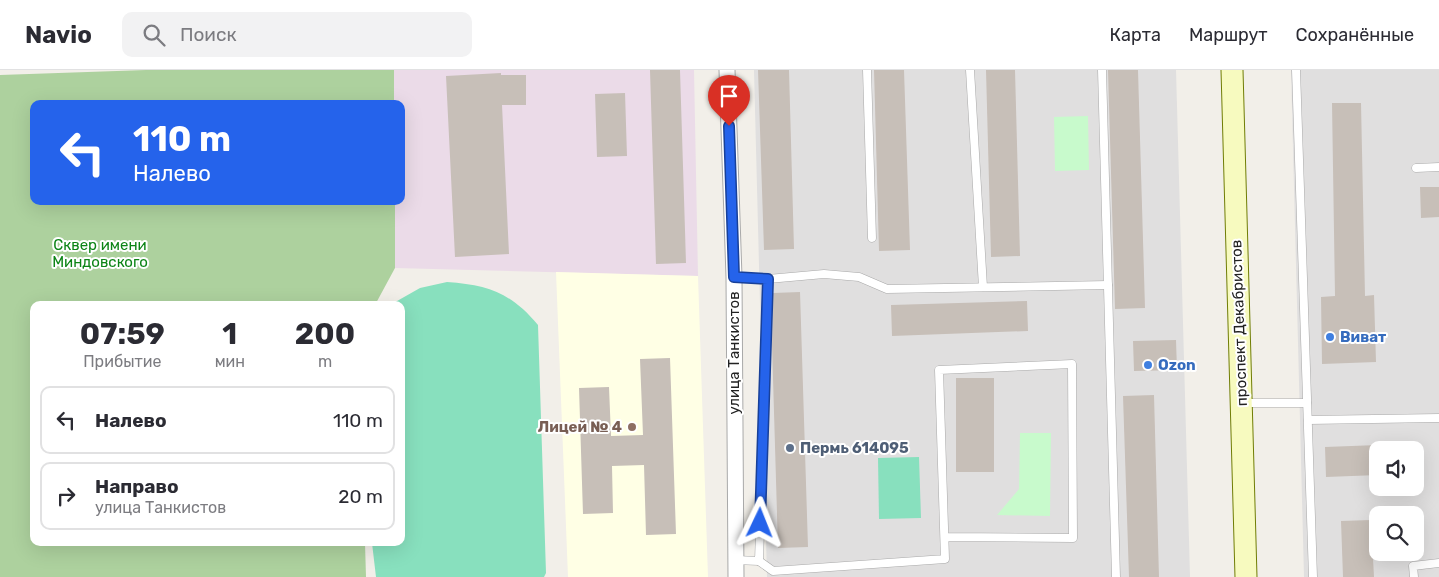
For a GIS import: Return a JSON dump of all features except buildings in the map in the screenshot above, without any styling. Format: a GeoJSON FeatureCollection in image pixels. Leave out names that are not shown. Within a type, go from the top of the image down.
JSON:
{"type":"FeatureCollection","features":[{"type":"Feature","properties":{"kind":"main road","name":"проспект Декабристов"},"geometry":{"type":"LineString","coordinates":[[1232,70],[1246,577]]}},
{"type":"Feature","properties":{"kind":"street","name":"улица Танкистов"},"geometry":{"type":"LineString","coordinates":[[727,70],[734,277],[736,577]]}},
{"type":"Feature","properties":{"kind":"lane"},"geometry":{"type":"LineString","coordinates":[[867,70],[872,238]]}},
{"type":"Feature","properties":{"kind":"lane"},"geometry":{"type":"LineString","coordinates":[[970,70],[983,287]]}},
{"type":"Feature","properties":{"kind":"lane"},"geometry":{"type":"LineString","coordinates":[[1102,70],[1116,577]]}},
{"type":"Feature","properties":{"kind":"lane"},"geometry":{"type":"LineString","coordinates":[[1296,70],[1313,577]]}},
{"type":"Feature","properties":{"kind":"lane"},"geometry":{"type":"LineString","coordinates":[[1416,168],[1439,167]]}},
{"type":"Feature","properties":{"kind":"lane"},"geometry":{"type":"LineString","coordinates":[[734,277],[768,279],[824,274],[859,277],[887,289],[1108,285]]}},
{"type":"Feature","properties":{"kind":"lane"},"geometry":{"type":"LineString","coordinates":[[759,561],[768,279]]}},
{"type":"Feature","properties":{"kind":"lane"},"geometry":{"type":"LineString","coordinates":[[735,560],[759,561],[772,571],[946,559],[945,538],[939,370],[1072,364],[1072,538],[945,538]]}},
{"type":"Feature","properties":{"kind":"lane"},"geometry":{"type":"LineString","coordinates":[[1242,403],[1307,403]]}},
{"type":"Feature","properties":{"kind":"lane"},"geometry":{"type":"LineString","coordinates":[[1308,420],[1439,418]]}},
{"type":"Feature","properties":{"kind":"lane"},"geometry":{"type":"LineString","coordinates":[[1414,577],[1413,566],[1439,563]]}},
{"type":"Feature","properties":{"kind":"shaded area"},"geometry":{"type":"Polygon","coordinates":[[[394,70],[694,70],[698,276],[395,268],[395,205],[405,205],[405,100],[394,100],[394,70]]]}},
{"type":"Feature","properties":{"kind":"shaded area"},"geometry":{"type":"Polygon","coordinates":[[[754,70],[1176,70],[1190,577],[767,577],[754,70]]]}},
{"type":"Feature","properties":{"kind":"shaded area"},"geometry":{"type":"Polygon","coordinates":[[[1291,70],[1439,70],[1439,577],[1304,577],[1291,70]]]}},
{"type":"Feature","properties":{"kind":"shaded area","name":"Лицей № 4"},"geometry":{"type":"Polygon","coordinates":[[[556,272],[698,276],[708,577],[568,577],[556,272]]]}},
{"type":"Feature","properties":{"kind":"green space","name":"Сквер имени Миндовского"},"geometry":{"type":"Polygon","coordinates":[[[146,70],[394,70],[394,100],[30,100],[30,205],[395,205],[395,268],[377,301],[30,301],[30,546],[365,546],[366,577],[0,577],[0,75],[146,70]]]}},
{"type":"Feature","properties":{"kind":"green space"},"geometry":{"type":"Polygon","coordinates":[[[1088,116],[1089,170],[1055,171],[1054,117],[1088,116]]]}},
{"type":"Feature","properties":{"kind":"green space"},"geometry":{"type":"Polygon","coordinates":[[[447,282],[487,288],[518,305],[538,325],[546,573],[544,577],[376,577],[372,546],[405,546],[405,301],[397,301],[420,288],[447,282]]]}},
{"type":"Feature","properties":{"kind":"green space"},"geometry":{"type":"Polygon","coordinates":[[[1020,433],[1051,433],[1050,516],[997,515],[1019,489],[1020,433]]]}},
{"type":"Feature","properties":{"kind":"green space"},"geometry":{"type":"Polygon","coordinates":[[[919,457],[921,518],[879,519],[878,458],[919,457]]]}},
{"type":"Feature","properties":{"kind":"place","name":"Виват"},"geometry":{"type":"Point","coordinates":[1330,337]}},
{"type":"Feature","properties":{"kind":"place","name":"Ozon"},"geometry":{"type":"Point","coordinates":[1148,365]}},
{"type":"Feature","properties":{"kind":"place","name":"Лицей № 4"},"geometry":{"type":"Point","coordinates":[632,427]}},
{"type":"Feature","properties":{"kind":"place","name":"Пермь 614095"},"geometry":{"type":"Point","coordinates":[790,448]}},
{"type":"Feature","properties":{"kind":"route"},"geometry":{"type":"LineString","coordinates":[[729,126],[734,277],[768,279],[760,523]]}}]}
